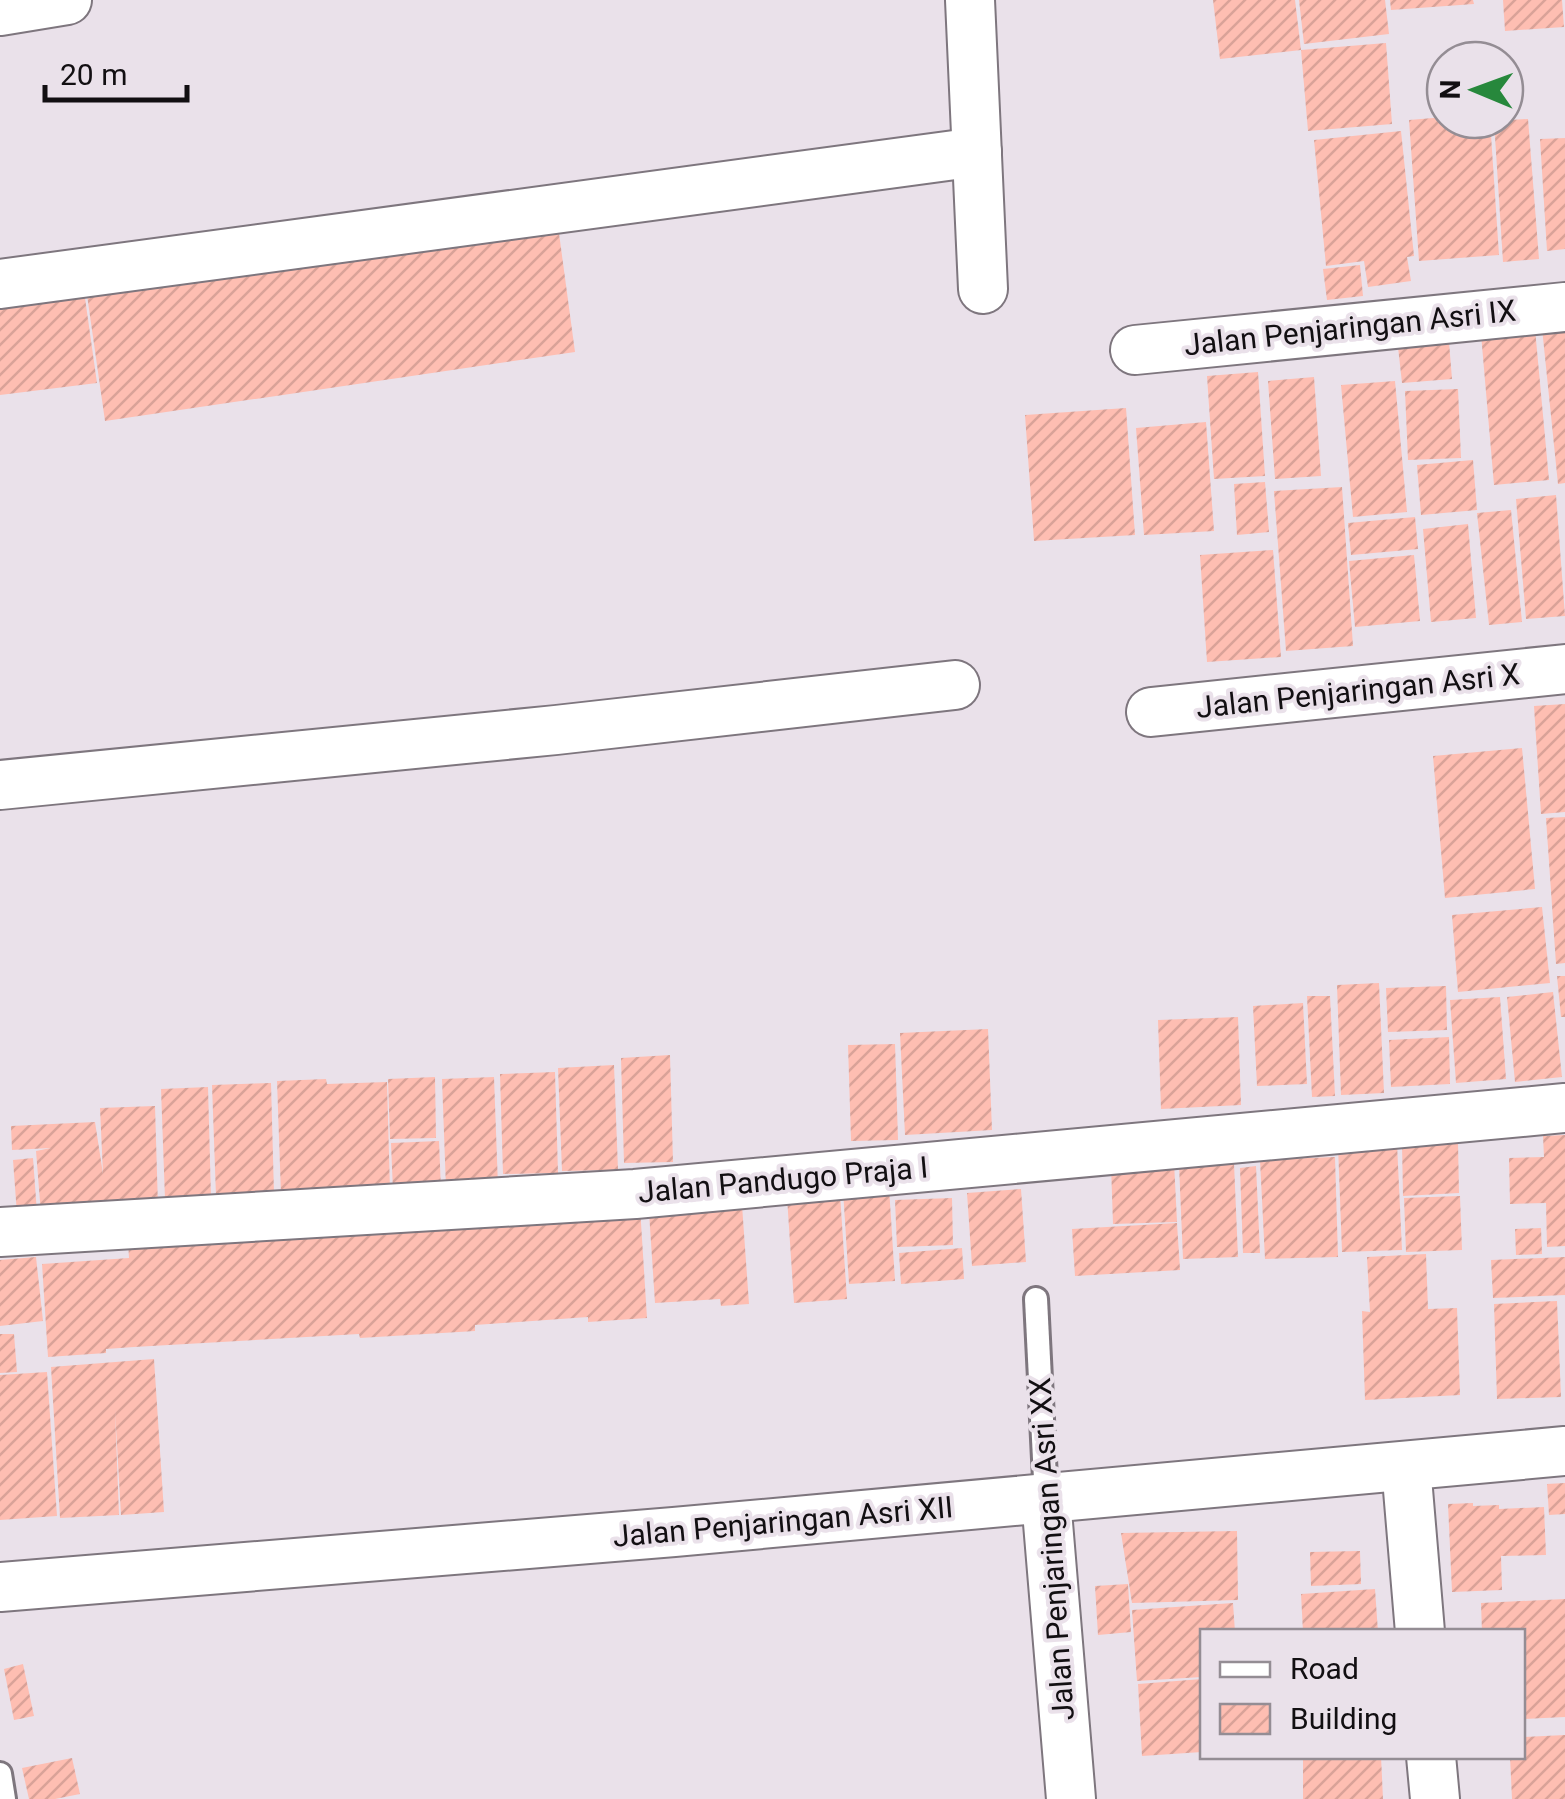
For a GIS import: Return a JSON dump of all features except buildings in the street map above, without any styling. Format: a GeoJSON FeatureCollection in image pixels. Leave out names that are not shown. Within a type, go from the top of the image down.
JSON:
{"type":"FeatureCollection","features":[{"type":"Feature","properties":{"kind":"street"},"geometry":{"type":"LineString","coordinates":[[0,11],[67,0]]}},
{"type":"Feature","properties":{"kind":"street"},"geometry":{"type":"LineString","coordinates":[[970,0],[983,289]]}},
{"type":"Feature","properties":{"kind":"street"},"geometry":{"type":"LineString","coordinates":[[0,284],[977,152]]}},
{"type":"Feature","properties":{"kind":"street","name":"Jalan Penjaringan Asri IX"},"geometry":{"type":"LineString","coordinates":[[1135,350],[1565,306]]}},
{"type":"Feature","properties":{"kind":"street","name":"Jalan Penjaringan Asri X"},"geometry":{"type":"LineString","coordinates":[[1151,712],[1565,669]]}},
{"type":"Feature","properties":{"kind":"street"},"geometry":{"type":"LineString","coordinates":[[0,785],[556,730],[955,685]]}},
{"type":"Feature","properties":{"kind":"street","name":"Jalan Pandugo Praja I"},"geometry":{"type":"LineString","coordinates":[[0,1232],[635,1194],[1565,1108]]}},
{"type":"Feature","properties":{"kind":"street","name":"Jalan Penjaringan Asri XII"},"geometry":{"type":"LineString","coordinates":[[0,1587],[1565,1451]]}},
{"type":"Feature","properties":{"kind":"street"},"geometry":{"type":"LineString","coordinates":[[1406,1466],[1420,1629]]}},
{"type":"Feature","properties":{"kind":"street","name":"Jalan Penjaringan Asri XX"},"geometry":{"type":"LineString","coordinates":[[1046,1499],[1072,1799]]}},
{"type":"Feature","properties":{"kind":"street"},"geometry":{"type":"LineString","coordinates":[[1431,1759],[1434,1799]]}},
{"type":"Feature","properties":{"kind":"lane","name":"Jalan Penjaringan Asri XX"},"geometry":{"type":"LineString","coordinates":[[1036,1298],[1046,1499]]}},
{"type":"Feature","properties":{"kind":"lane"},"geometry":{"type":"LineString","coordinates":[[0,1774],[4,1799]]}}]}
